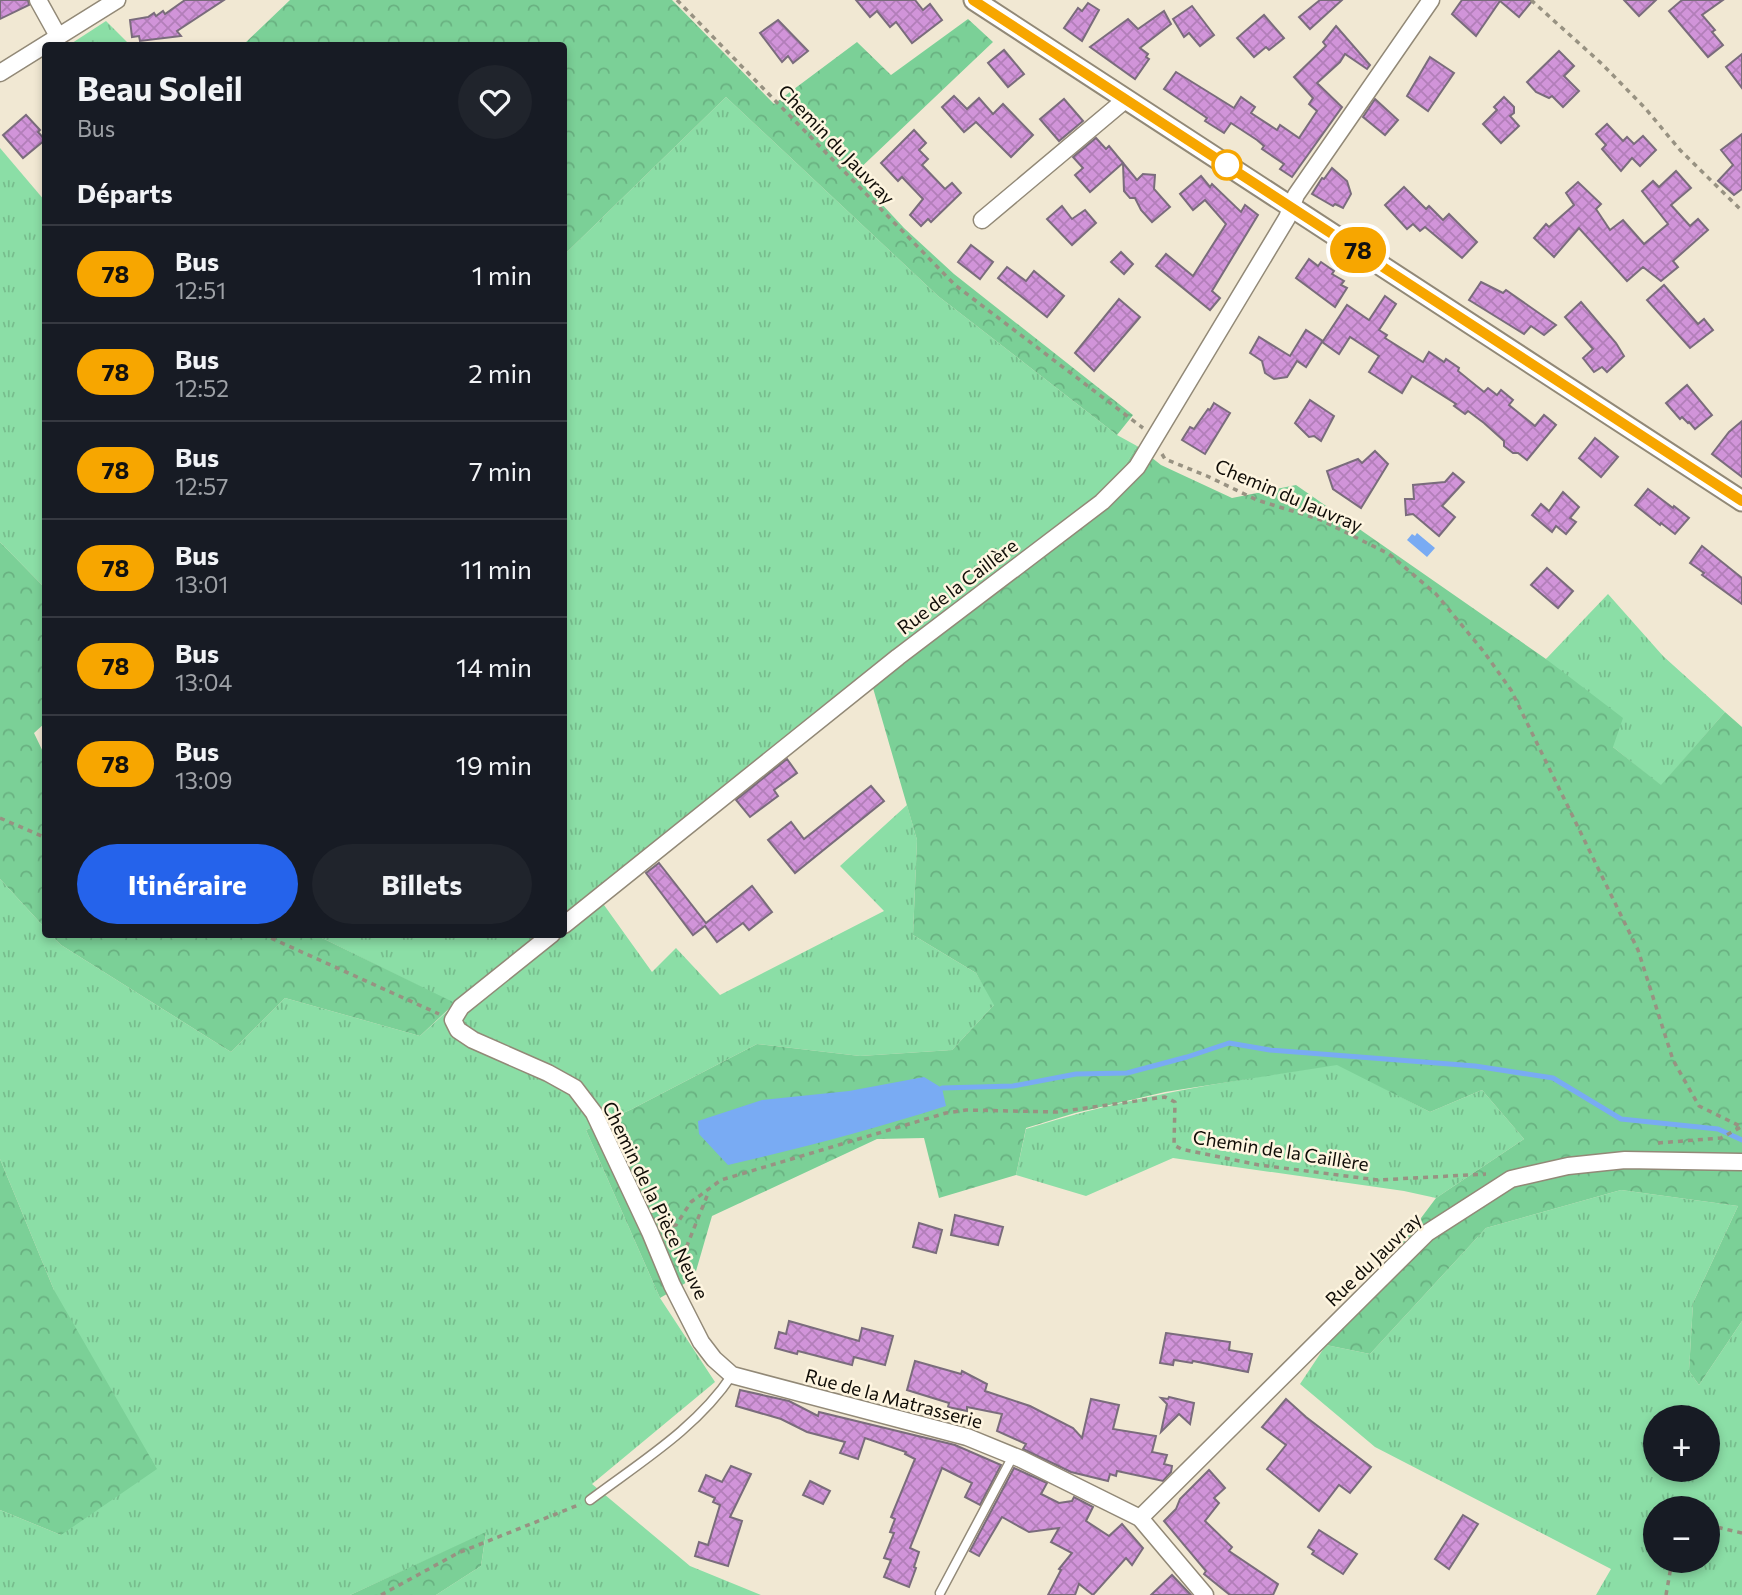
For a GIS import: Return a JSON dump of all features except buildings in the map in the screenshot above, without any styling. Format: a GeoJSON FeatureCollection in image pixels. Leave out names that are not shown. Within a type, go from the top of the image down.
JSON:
{"type":"FeatureCollection","features":[{"type":"Feature","properties":{"kind":"street"},"geometry":{"type":"LineString","coordinates":[[38,0],[58,36]]}},
{"type":"Feature","properties":{"kind":"street"},"geometry":{"type":"LineString","coordinates":[[49,42],[117,0]]}},
{"type":"Feature","properties":{"kind":"street"},"geometry":{"type":"LineString","coordinates":[[974,0],[1742,501]]}},
{"type":"Feature","properties":{"kind":"street","name":"Rue de la Caillère"},"geometry":{"type":"LineString","coordinates":[[567,923],[898,657],[1102,502],[1137,467],[1287,218],[1296,195],[1432,0]]}},
{"type":"Feature","properties":{"kind":"street"},"geometry":{"type":"LineString","coordinates":[[0,73],[42,46]]}},
{"type":"Feature","properties":{"kind":"street"},"geometry":{"type":"LineString","coordinates":[[982,220],[1125,100]]}},
{"type":"Feature","properties":{"kind":"street"},"geometry":{"type":"LineString","coordinates":[[453,1020],[461,1007],[547,938]]}},
{"type":"Feature","properties":{"kind":"street","name":"Chemin de la Pièce Neuve"},"geometry":{"type":"LineString","coordinates":[[453,1020],[458,1030],[473,1040],[575,1088],[594,1113],[672,1285],[701,1342],[732,1376]]}},
{"type":"Feature","properties":{"kind":"street","name":"Rue du Jauvray"},"geometry":{"type":"LineString","coordinates":[[1140,1518],[1427,1233],[1475,1200],[1511,1179],[1568,1166],[1625,1160],[1742,1162]]}},
{"type":"Feature","properties":{"kind":"street","name":"Rue de la Matrasserie"},"geometry":{"type":"LineString","coordinates":[[732,1376],[967,1437],[1013,1456],[1140,1518],[1206,1595]]}},
{"type":"Feature","properties":{"kind":"lane"},"geometry":{"type":"LineString","coordinates":[[590,1500],[679,1433],[716,1399],[732,1376]]}},
{"type":"Feature","properties":{"kind":"lane"},"geometry":{"type":"LineString","coordinates":[[940,1593],[1013,1456]]}},
{"type":"Feature","properties":{"kind":"path","name":"Chemin du Jauvray"},"geometry":{"type":"LineString","coordinates":[[677,0],[955,285],[1154,437],[1165,459],[1258,500],[1321,520],[1389,554],[1436,594],[1484,652],[1511,691],[1638,950],[1673,1060],[1699,1106],[1741,1127]]}},
{"type":"Feature","properties":{"kind":"path"},"geometry":{"type":"LineString","coordinates":[[1531,0],[1602,64],[1646,108],[1680,150],[1742,211]]}},
{"type":"Feature","properties":{"kind":"path"},"geometry":{"type":"LineString","coordinates":[[0,818],[42,836]]}},
{"type":"Feature","properties":{"kind":"path"},"geometry":{"type":"LineString","coordinates":[[271,938],[453,1020]]}},
{"type":"Feature","properties":{"kind":"path","name":"Chemin de la Caillère"},"geometry":{"type":"LineString","coordinates":[[676,1225],[691,1202],[721,1180],[946,1113],[966,1110],[1057,1112],[1165,1097],[1175,1102],[1174,1145],[1181,1149],[1259,1165],[1378,1180],[1487,1174]]}},
{"type":"Feature","properties":{"kind":"path"},"geometry":{"type":"LineString","coordinates":[[1646,1144],[1721,1138],[1741,1127]]}},
{"type":"Feature","properties":{"kind":"path"},"geometry":{"type":"LineString","coordinates":[[682,1271],[682,1258],[710,1189]]}},
{"type":"Feature","properties":{"kind":"path"},"geometry":{"type":"LineString","coordinates":[[381,1595],[458,1553],[590,1500]]}},
{"type":"Feature","properties":{"kind":"path"},"geometry":{"type":"LineString","coordinates":[[1720,1528],[1742,1534]]}},
{"type":"Feature","properties":{"kind":"path"},"geometry":{"type":"LineString","coordinates":[[1665,1595],[1670,1573]]}},
{"type":"Feature","properties":{"kind":"green space"},"geometry":{"type":"Polygon","coordinates":[[[290,0],[672,0],[774,104],[857,42],[891,75],[968,19],[993,42],[854,174],[904,228],[954,274],[1133,415],[1117,435],[938,296],[726,97],[567,252],[567,42],[246,42],[290,0]]]}},
{"type":"Feature","properties":{"kind":"green space"},"geometry":{"type":"Polygon","coordinates":[[[106,21],[127,42],[74,42],[106,21]]]}},
{"type":"Feature","properties":{"kind":"green space"},"geometry":{"type":"Polygon","coordinates":[[[726,97],[938,296],[1117,435],[1137,446],[1109,492],[873,688],[858,678],[594,891],[652,972],[676,948],[720,995],[884,911],[840,866],[907,805],[917,840],[913,935],[976,973],[995,1004],[952,1050],[860,1056],[757,1044],[586,1130],[660,1298],[715,1382],[592,1484],[690,1566],[761,1595],[436,1595],[481,1566],[486,1533],[350,1595],[0,1595],[0,1510],[61,1535],[54,1290],[0,1159],[0,879],[42,925],[42,938],[54,938],[231,1052],[285,998],[420,1036],[455,1004],[322,938],[567,938],[567,252],[726,97]]]}},
{"type":"Feature","properties":{"kind":"green space"},"geometry":{"type":"Polygon","coordinates":[[[0,148],[42,197],[42,585],[0,542],[0,148]]]}},
{"type":"Feature","properties":{"kind":"green space"},"geometry":{"type":"Polygon","coordinates":[[[1137,446],[1161,465],[1232,498],[1296,485],[1546,659],[1623,718],[1613,747],[1661,785],[1725,712],[1742,727],[1742,1321],[1699,1385],[1689,1371],[1693,1303],[1738,1206],[1621,1190],[1486,1228],[1370,1354],[1326,1345],[1436,1198],[1524,1139],[1482,1090],[1430,1112],[1337,1065],[1165,1092],[1075,1113],[1026,1128],[1016,1175],[939,1198],[924,1138],[877,1139],[712,1216],[694,1278],[660,1298],[586,1130],[757,1044],[860,1056],[952,1050],[994,1005],[976,973],[913,935],[917,840],[873,688],[1109,492],[1137,446]]]}},
{"type":"Feature","properties":{"kind":"green space"},"geometry":{"type":"Polygon","coordinates":[[[0,542],[42,585],[42,726],[34,733],[42,750],[42,925],[0,879],[0,542]]]}},
{"type":"Feature","properties":{"kind":"green space"},"geometry":{"type":"Polygon","coordinates":[[[1608,594],[1663,656],[1725,712],[1661,786],[1613,747],[1546,659],[1608,594]]]}},
{"type":"Feature","properties":{"kind":"green space"},"geometry":{"type":"Polygon","coordinates":[[[54,938],[322,938],[455,1003],[420,1036],[285,998],[231,1052],[54,938]]]}},
{"type":"Feature","properties":{"kind":"green space"},"geometry":{"type":"Polygon","coordinates":[[[1338,1064],[1430,1112],[1482,1090],[1524,1139],[1436,1198],[1404,1191],[1173,1158],[1086,1196],[1016,1175],[1026,1129],[1142,1098],[1338,1064]]]}},
{"type":"Feature","properties":{"kind":"green space"},"geometry":{"type":"Polygon","coordinates":[[[0,1159],[54,1290],[157,1469],[61,1535],[0,1510],[0,1159]]]}},
{"type":"Feature","properties":{"kind":"green space"},"geometry":{"type":"Polygon","coordinates":[[[1621,1190],[1738,1206],[1693,1303],[1689,1371],[1699,1385],[1742,1321],[1742,1595],[1596,1595],[1611,1569],[1375,1447],[1300,1384],[1326,1345],[1370,1354],[1486,1228],[1621,1190]]]}},
{"type":"Feature","properties":{"kind":"green space"},"geometry":{"type":"Polygon","coordinates":[[[486,1532],[481,1566],[436,1595],[350,1595],[486,1532]]]}},
{"type":"Feature","properties":{"kind":"water"},"geometry":{"type":"Polygon","coordinates":[[[1417,533],[1435,548],[1427,557],[1407,540],[1417,533]]]}},
{"type":"Feature","properties":{"kind":"water"},"geometry":{"type":"Polygon","coordinates":[[[924,1077],[942,1088],[946,1106],[811,1145],[728,1165],[699,1134],[698,1121],[762,1100],[849,1091],[924,1077]]]}},
{"type":"Feature","properties":{"kind":"waterway"},"geometry":{"type":"LineString","coordinates":[[942,1088],[1013,1086],[1076,1074],[1127,1073],[1229,1043],[1270,1050],[1475,1066],[1553,1078],[1621,1119],[1718,1129],[1742,1140]]}},
{"type":"Feature","properties":{"kind":"bus line","name":"78"},"geometry":{"type":"LineString","coordinates":[[973,0],[1742,501]]}}]}
